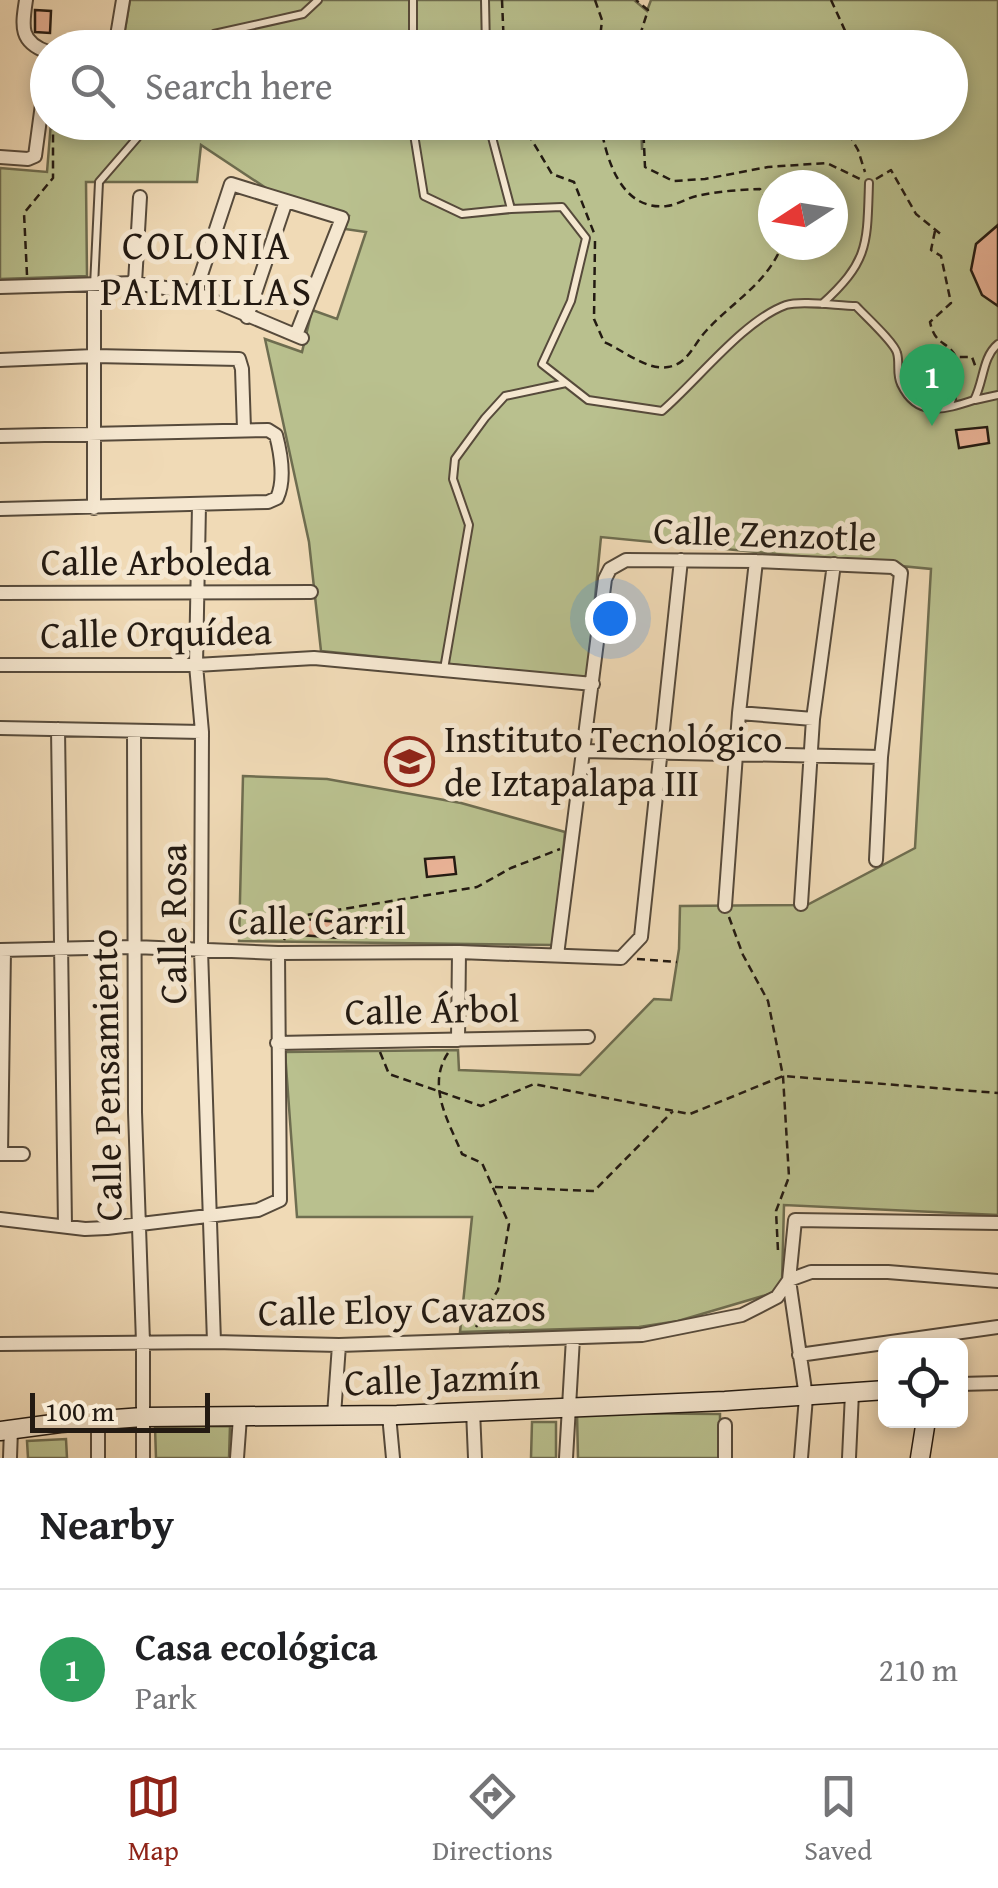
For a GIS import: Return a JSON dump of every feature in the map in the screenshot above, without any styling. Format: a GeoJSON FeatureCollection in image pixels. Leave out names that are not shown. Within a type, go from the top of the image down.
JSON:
{"type":"FeatureCollection","features":[{"type":"Feature","properties":{"kind":"street"},"geometry":{"type":"LineString","coordinates":[[26,0],[21,27],[30,43]]}},
{"type":"Feature","properties":{"kind":"street"},"geometry":{"type":"LineString","coordinates":[[118,30],[123,0]]}},
{"type":"Feature","properties":{"kind":"street"},"geometry":{"type":"LineString","coordinates":[[0,157],[28,159],[34,156],[37,140]]}},
{"type":"Feature","properties":{"kind":"street"},"geometry":{"type":"LineString","coordinates":[[0,287],[135,284],[195,293],[300,337],[342,218],[231,184],[195,293]]}},
{"type":"Feature","properties":{"kind":"street"},"geometry":{"type":"LineString","coordinates":[[135,284],[140,197]]}},
{"type":"Feature","properties":{"kind":"street"},"geometry":{"type":"LineString","coordinates":[[246,317],[286,201]]}},
{"type":"Feature","properties":{"kind":"street"},"geometry":{"type":"LineString","coordinates":[[94,286],[94,508]]}},
{"type":"Feature","properties":{"kind":"street"},"geometry":{"type":"LineString","coordinates":[[0,360],[94,356],[238,359],[242,369],[244,429]]}},
{"type":"Feature","properties":{"kind":"street"},"geometry":{"type":"LineString","coordinates":[[0,436],[268,430],[276,435],[282,488],[277,498],[268,502],[0,509]]}},
{"type":"Feature","properties":{"kind":"street","name":"Calle Rosa"},"geometry":{"type":"LineString","coordinates":[[199,505],[196,665],[202,732],[202,950],[214,1342]]}},
{"type":"Feature","properties":{"kind":"street"},"geometry":{"type":"LineString","coordinates":[[626,955],[641,937],[682,560]]}},
{"type":"Feature","properties":{"kind":"street"},"geometry":{"type":"LineString","coordinates":[[725,906],[739,714],[756,560]]}},
{"type":"Feature","properties":{"kind":"street","name":"Calle Zenzotle"},"geometry":{"type":"LineString","coordinates":[[593,684],[606,579],[617,563],[756,560],[893,568],[901,572],[902,582],[881,757]]}},
{"type":"Feature","properties":{"kind":"street"},"geometry":{"type":"LineString","coordinates":[[801,904],[810,756],[834,564]]}},
{"type":"Feature","properties":{"kind":"street","name":"Calle Arboleda"},"geometry":{"type":"LineString","coordinates":[[0,593],[311,592]]}},
{"type":"Feature","properties":{"kind":"street","name":"Calle Orquídea"},"geometry":{"type":"LineString","coordinates":[[0,665],[196,665],[314,658],[444,672]]}},
{"type":"Feature","properties":{"kind":"street"},"geometry":{"type":"LineString","coordinates":[[444,672],[593,684],[557,955]]}},
{"type":"Feature","properties":{"kind":"street"},"geometry":{"type":"LineString","coordinates":[[739,714],[814,718]]}},
{"type":"Feature","properties":{"kind":"street"},"geometry":{"type":"LineString","coordinates":[[0,728],[202,732]]}},
{"type":"Feature","properties":{"kind":"street"},"geometry":{"type":"LineString","coordinates":[[58,729],[65,1226]]}},
{"type":"Feature","properties":{"kind":"street","name":"Calle Pensamiento"},"geometry":{"type":"LineString","coordinates":[[134,731],[143,1458]]}},
{"type":"Feature","properties":{"kind":"street"},"geometry":{"type":"LineString","coordinates":[[584,750],[881,757],[876,860]]}},
{"type":"Feature","properties":{"kind":"street","name":"Calle Carril"},"geometry":{"type":"LineString","coordinates":[[2,950],[134,947],[278,953],[626,955]]}},
{"type":"Feature","properties":{"kind":"street"},"geometry":{"type":"LineString","coordinates":[[2,950],[0,1154],[23,1154]]}},
{"type":"Feature","properties":{"kind":"street"},"geometry":{"type":"LineString","coordinates":[[458,1040],[459,952]]}},
{"type":"Feature","properties":{"kind":"street"},"geometry":{"type":"LineString","coordinates":[[0,1219],[96,1228],[258,1210],[280,1200],[278,953]]}},
{"type":"Feature","properties":{"kind":"street","name":"Calle Árbol"},"geometry":{"type":"LineString","coordinates":[[277,1044],[588,1038]]}},
{"type":"Feature","properties":{"kind":"street"},"geometry":{"type":"LineString","coordinates":[[802,1458],[806,1397],[789,1280],[795,1220],[998,1223]]}},
{"type":"Feature","properties":{"kind":"street"},"geometry":{"type":"LineString","coordinates":[[789,1280],[811,1272],[888,1272],[998,1281]]}},
{"type":"Feature","properties":{"kind":"street","name":"Calle Eloy Cavazos"},"geometry":{"type":"LineString","coordinates":[[0,1344],[338,1345],[642,1334],[742,1315],[777,1297],[789,1280]]}},
{"type":"Feature","properties":{"kind":"street"},"geometry":{"type":"LineString","coordinates":[[799,1354],[998,1327]]}},
{"type":"Feature","properties":{"kind":"street"},"geometry":{"type":"LineString","coordinates":[[566,1458],[573,1338]]}},
{"type":"Feature","properties":{"kind":"street"},"geometry":{"type":"LineString","coordinates":[[334,1415],[338,1345]]}},
{"type":"Feature","properties":{"kind":"street"},"geometry":{"type":"LineString","coordinates":[[968,1384],[998,1383]]}},
{"type":"Feature","properties":{"kind":"street","name":"Calle Jazmín"},"geometry":{"type":"LineString","coordinates":[[5,1430],[98,1420],[389,1415],[878,1391]]}},
{"type":"Feature","properties":{"kind":"street"},"geometry":{"type":"LineString","coordinates":[[849,1458],[852,1393]]}},
{"type":"Feature","properties":{"kind":"street"},"geometry":{"type":"LineString","coordinates":[[473,1410],[476,1458]]}},
{"type":"Feature","properties":{"kind":"street"},"geometry":{"type":"LineString","coordinates":[[389,1415],[393,1458]]}},
{"type":"Feature","properties":{"kind":"street"},"geometry":{"type":"LineString","coordinates":[[237,1458],[240,1416]]}},
{"type":"Feature","properties":{"kind":"street"},"geometry":{"type":"LineString","coordinates":[[98,1420],[98,1458]]}},
{"type":"Feature","properties":{"kind":"street"},"geometry":{"type":"LineString","coordinates":[[725,1425],[725,1458]]}},
{"type":"Feature","properties":{"kind":"street"},"geometry":{"type":"LineString","coordinates":[[920,1458],[925,1428]]}},
{"type":"Feature","properties":{"kind":"street"},"geometry":{"type":"LineString","coordinates":[[5,1430],[10,1458]]}},
{"type":"Feature","properties":{"kind":"lane"},"geometry":{"type":"LineString","coordinates":[[232,30],[303,14],[318,0]]}},
{"type":"Feature","properties":{"kind":"lane"},"geometry":{"type":"LineString","coordinates":[[413,0],[413,30]]}},
{"type":"Feature","properties":{"kind":"lane"},"geometry":{"type":"LineString","coordinates":[[484,0],[485,30]]}},
{"type":"Feature","properties":{"kind":"lane"},"geometry":{"type":"LineString","coordinates":[[94,286],[99,182],[136,140]]}},
{"type":"Feature","properties":{"kind":"lane"},"geometry":{"type":"LineString","coordinates":[[415,140],[424,196],[462,214],[562,207],[586,238],[571,301],[542,364],[588,400],[662,410],[694,384],[740,334],[788,304],[856,306],[897,352],[901,384],[918,407],[931,411],[998,395]]}},
{"type":"Feature","properties":{"kind":"lane"},"geometry":{"type":"LineString","coordinates":[[493,140],[511,209]]}},
{"type":"Feature","properties":{"kind":"lane"},"geometry":{"type":"LineString","coordinates":[[822,305],[848,282],[862,259],[869,183]]}},
{"type":"Feature","properties":{"kind":"lane"},"geometry":{"type":"LineString","coordinates":[[974,400],[992,347],[998,344]]}},
{"type":"Feature","properties":{"kind":"lane"},"geometry":{"type":"LineString","coordinates":[[931,411],[933,402],[916,395],[918,382],[952,399],[948,408]]}},
{"type":"Feature","properties":{"kind":"lane"},"geometry":{"type":"LineString","coordinates":[[444,672],[469,526],[453,479],[456,459],[506,396],[567,383]]}},
{"type":"Feature","properties":{"kind":"path"},"geometry":{"type":"LineString","coordinates":[[502,0],[503,30]]}},
{"type":"Feature","properties":{"kind":"path"},"geometry":{"type":"LineString","coordinates":[[595,0],[601,30]]}},
{"type":"Feature","properties":{"kind":"path"},"geometry":{"type":"LineString","coordinates":[[636,0],[648,10],[642,30]]}},
{"type":"Feature","properties":{"kind":"path"},"geometry":{"type":"LineString","coordinates":[[831,0],[845,30]]}},
{"type":"Feature","properties":{"kind":"path"},"geometry":{"type":"LineString","coordinates":[[28,286],[24,213],[53,178],[55,140]]}},
{"type":"Feature","properties":{"kind":"path"},"geometry":{"type":"LineString","coordinates":[[532,140],[552,174],[574,182],[594,226],[594,319],[604,342],[645,363],[664,368],[683,362],[708,328],[768,272],[774,260]]}},
{"type":"Feature","properties":{"kind":"path"},"geometry":{"type":"LineString","coordinates":[[605,140],[613,172],[636,201],[666,206],[698,196],[758,189]]}},
{"type":"Feature","properties":{"kind":"path"},"geometry":{"type":"LineString","coordinates":[[643,140],[645,167],[673,180],[827,163],[869,183]]}},
{"type":"Feature","properties":{"kind":"path"},"geometry":{"type":"LineString","coordinates":[[852,140],[869,183]]}},
{"type":"Feature","properties":{"kind":"path"},"geometry":{"type":"LineString","coordinates":[[869,183],[891,170],[916,214],[943,236]]}},
{"type":"Feature","properties":{"kind":"path"},"geometry":{"type":"LineString","coordinates":[[935,230],[931,250],[941,256],[951,303],[930,322],[932,331],[935,340],[951,348],[956,357],[972,357],[983,377]]}},
{"type":"Feature","properties":{"kind":"path"},"geometry":{"type":"LineString","coordinates":[[278,953],[294,916],[477,887],[554,849],[572,849]]}},
{"type":"Feature","properties":{"kind":"path"},"geometry":{"type":"LineString","coordinates":[[725,906],[743,954],[768,1001],[783,1076],[790,1178],[776,1211],[777,1249],[789,1280]]}},
{"type":"Feature","properties":{"kind":"path"},"geometry":{"type":"LineString","coordinates":[[626,955],[676,962]]}},
{"type":"Feature","properties":{"kind":"path"},"geometry":{"type":"LineString","coordinates":[[458,1040],[444,1058],[437,1091],[462,1154],[482,1163],[509,1224],[498,1290],[467,1342]]}},
{"type":"Feature","properties":{"kind":"path"},"geometry":{"type":"LineString","coordinates":[[376,1041],[388,1074],[481,1106],[534,1084],[690,1114],[783,1076],[998,1094]]}},
{"type":"Feature","properties":{"kind":"path"},"geometry":{"type":"LineString","coordinates":[[492,1187],[594,1191],[674,1110]]}},
{"type":"Feature","properties":{"kind":"green space"},"geometry":{"type":"Polygon","coordinates":[[[130,0],[482,0],[483,30],[125,30],[130,0]]]}},
{"type":"Feature","properties":{"kind":"green space"},"geometry":{"type":"Polygon","coordinates":[[[485,0],[634,0],[647,11],[651,0],[998,0],[998,1215],[784,1205],[782,1281],[773,1293],[678,1321],[639,1327],[460,1332],[472,1217],[297,1217],[285,1052],[458,1050],[459,1070],[580,1075],[654,999],[671,1000],[679,949],[680,906],[807,905],[915,848],[931,569],[601,537],[587,678],[321,651],[309,542],[265,339],[302,352],[312,310],[337,319],[366,232],[345,229],[349,216],[281,198],[201,145],[197,182],[86,182],[87,276],[0,279],[0,168],[47,172],[50,140],[642,140],[642,150],[642,140],[968,140],[968,30],[486,30],[485,0]]]}},
{"type":"Feature","properties":{"kind":"green space"},"geometry":{"type":"Polygon","coordinates":[[[243,776],[327,779],[461,803],[565,832],[554,945],[239,941],[243,776]]]}},
{"type":"Feature","properties":{"kind":"green space"},"geometry":{"type":"Polygon","coordinates":[[[577,1413],[720,1414],[720,1458],[578,1458],[577,1413]]]}},
{"type":"Feature","properties":{"kind":"green space"},"geometry":{"type":"Polygon","coordinates":[[[532,1422],[556,1422],[556,1458],[531,1458],[532,1422]]]}},
{"type":"Feature","properties":{"kind":"green space"},"geometry":{"type":"Polygon","coordinates":[[[230,1426],[229,1458],[156,1458],[155,1427],[230,1426]]]}},
{"type":"Feature","properties":{"kind":"green space"},"geometry":{"type":"Polygon","coordinates":[[[66,1439],[67,1458],[28,1458],[27,1441],[66,1439]]]}},
{"type":"Feature","properties":{"kind":"building"},"geometry":{"type":"Polygon","coordinates":[[[35,10],[51,11],[50,30],[35,30],[35,10]]]}},
{"type":"Feature","properties":{"kind":"building"},"geometry":{"type":"Polygon","coordinates":[[[998,225],[998,306],[982,295],[971,270],[976,244],[998,225]]]}},
{"type":"Feature","properties":{"kind":"building"},"geometry":{"type":"Polygon","coordinates":[[[987,427],[989,443],[959,448],[956,430],[987,427]]]}},
{"type":"Feature","properties":{"kind":"building"},"geometry":{"type":"Polygon","coordinates":[[[454,857],[456,874],[427,877],[425,859],[454,857]]]}},
{"type":"Feature","properties":{"kind":"building"},"geometry":{"type":"Polygon","coordinates":[[[302,919],[340,922],[339,938],[301,935],[302,919]]]}},
{"type":"Feature","properties":{"kind":"place","name":"Casa ecológica"},"geometry":{"type":"Point","coordinates":[932,426]}},
{"type":"Feature","properties":{"kind":"place","name":"Instituto Tecnológico de Iztapalapa III"},"geometry":{"type":"Point","coordinates":[409,761]}},
{"type":"Feature","properties":{"kind":"district","name":"COLONIA PALMILLAS"},"geometry":{"type":"Point","coordinates":[207,268]}}]}
